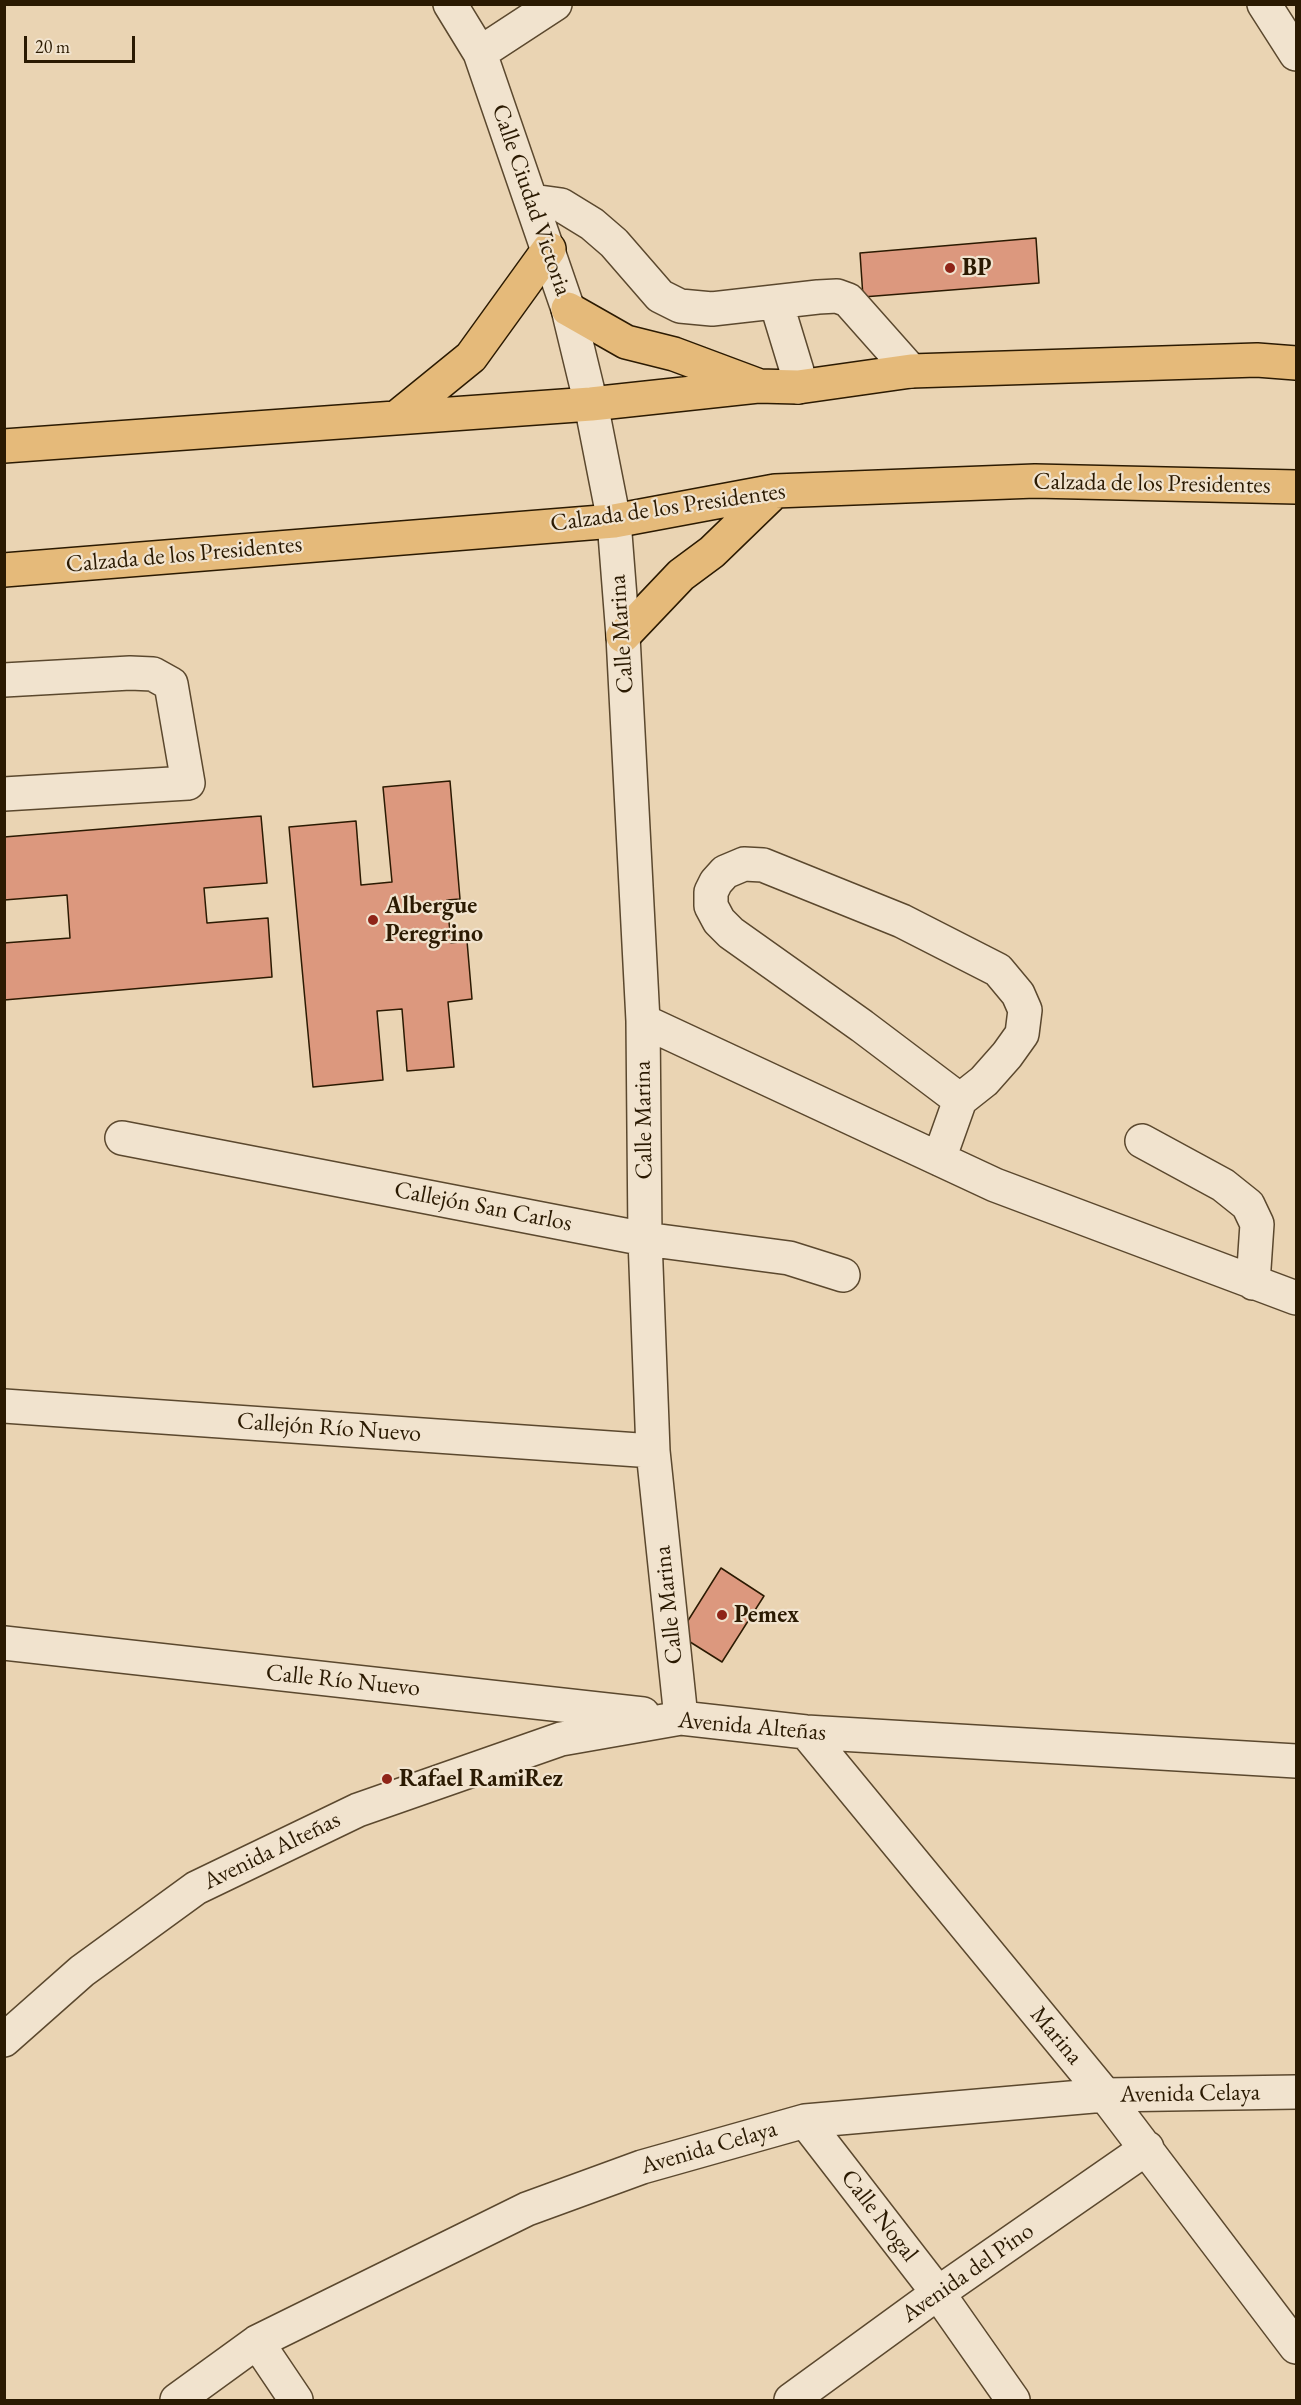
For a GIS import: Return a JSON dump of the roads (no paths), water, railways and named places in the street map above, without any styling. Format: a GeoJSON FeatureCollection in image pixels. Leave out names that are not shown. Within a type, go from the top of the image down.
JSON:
{"type":"FeatureCollection","features":[{"type":"Feature","properties":{"kind":"highway"},"geometry":{"type":"LineString","coordinates":[[396,418],[471,357],[549,249]]}},
{"type":"Feature","properties":{"kind":"highway"},"geometry":{"type":"LineString","coordinates":[[568,309],[626,342],[684,357],[758,386]]}},
{"type":"Feature","properties":{"kind":"highway"},"geometry":{"type":"LineString","coordinates":[[4,446],[591,404],[758,386],[798,387],[911,371],[1257,360],[1296,363]]}},
{"type":"Feature","properties":{"kind":"highway","name":"Calzada de los Presidentes"},"geometry":{"type":"LineString","coordinates":[[4,570],[614,521],[775,491],[1035,481],[1296,487]]}},
{"type":"Feature","properties":{"kind":"highway"},"geometry":{"type":"LineString","coordinates":[[623,636],[681,575],[712,552],[775,491]]}},
{"type":"Feature","properties":{"kind":"street","name":"Calle Ciudad Victoria"},"geometry":{"type":"LineString","coordinates":[[450,4],[480,53],[549,249],[568,309],[591,404],[614,521]]}},
{"type":"Feature","properties":{"kind":"street"},"geometry":{"type":"LineString","coordinates":[[480,53],[555,4]]}},
{"type":"Feature","properties":{"kind":"street"},"geometry":{"type":"LineString","coordinates":[[1264,4],[1296,54]]}},
{"type":"Feature","properties":{"kind":"street"},"geometry":{"type":"LineString","coordinates":[[532,201],[561,205],[592,224],[614,243],[660,296],[680,306],[712,309],[837,296],[848,300],[911,371]]}},
{"type":"Feature","properties":{"kind":"street"},"geometry":{"type":"LineString","coordinates":[[776,302],[797,371],[798,387]]}},
{"type":"Feature","properties":{"kind":"street","name":"Calle Marina"},"geometry":{"type":"LineString","coordinates":[[614,521],[623,636],[643,1021],[645,1239],[653,1451],[681,1718]]}},
{"type":"Feature","properties":{"kind":"street"},"geometry":{"type":"LineString","coordinates":[[4,680],[130,673],[153,674],[171,684],[188,783],[4,794]]}},
{"type":"Feature","properties":{"kind":"street"},"geometry":{"type":"LineString","coordinates":[[939,1159],[960,1100],[984,1081],[1007,1056],[1022,1034],[1025,1010],[1018,994],[998,970],[902,921],[763,865],[744,864],[725,872],[711,892],[711,906],[719,921],[731,933],[862,1026],[960,1100]]}},
{"type":"Feature","properties":{"kind":"street"},"geometry":{"type":"LineString","coordinates":[[643,1021],[995,1185],[1296,1298]]}},
{"type":"Feature","properties":{"kind":"street","name":"Callejón San Carlos"},"geometry":{"type":"LineString","coordinates":[[122,1138],[645,1239],[789,1258],[843,1275]]}},
{"type":"Feature","properties":{"kind":"street"},"geometry":{"type":"LineString","coordinates":[[1143,1141],[1223,1185],[1248,1205],[1257,1224],[1253,1283]]}},
{"type":"Feature","properties":{"kind":"street","name":"Callejón Río Nuevo"},"geometry":{"type":"LineString","coordinates":[[4,1406],[653,1451]]}},
{"type":"Feature","properties":{"kind":"street","name":"Calle Río Nuevo"},"geometry":{"type":"LineString","coordinates":[[4,1643],[681,1718]]}},
{"type":"Feature","properties":{"kind":"street","name":"Avenida Alteñas"},"geometry":{"type":"LineString","coordinates":[[4,2040],[82,1971],[196,1888],[358,1810],[561,1739],[681,1718],[806,1732],[1296,1761]]}},
{"type":"Feature","properties":{"kind":"street","name":"Marina"},"geometry":{"type":"LineString","coordinates":[[806,1732],[1105,2095],[1296,2347]]}},
{"type":"Feature","properties":{"kind":"street","name":"Avenida Celaya"},"geometry":{"type":"LineString","coordinates":[[177,2400],[257,2342],[527,2209],[642,2167],[805,2121],[1105,2095],[1296,2092]]}},
{"type":"Feature","properties":{"kind":"street","name":"Calle Nogal"},"geometry":{"type":"LineString","coordinates":[[805,2121],[938,2293],[1013,2400]]}},
{"type":"Feature","properties":{"kind":"street","name":"Avenida del Pino"},"geometry":{"type":"LineString","coordinates":[[790,2400],[938,2293],[1147,2148]]}},
{"type":"Feature","properties":{"kind":"street"},"geometry":{"type":"LineString","coordinates":[[257,2342],[296,2400]]}},
{"type":"Feature","properties":{"kind":"place","name":"BP"},"geometry":{"type":"Point","coordinates":[950,268]}},
{"type":"Feature","properties":{"kind":"place","name":"Albergue Peregrino"},"geometry":{"type":"Point","coordinates":[373,920]}},
{"type":"Feature","properties":{"kind":"place","name":"Pemex"},"geometry":{"type":"Point","coordinates":[722,1615]}},
{"type":"Feature","properties":{"kind":"place","name":"Rafael RamiRez"},"geometry":{"type":"Point","coordinates":[387,1779]}}]}
